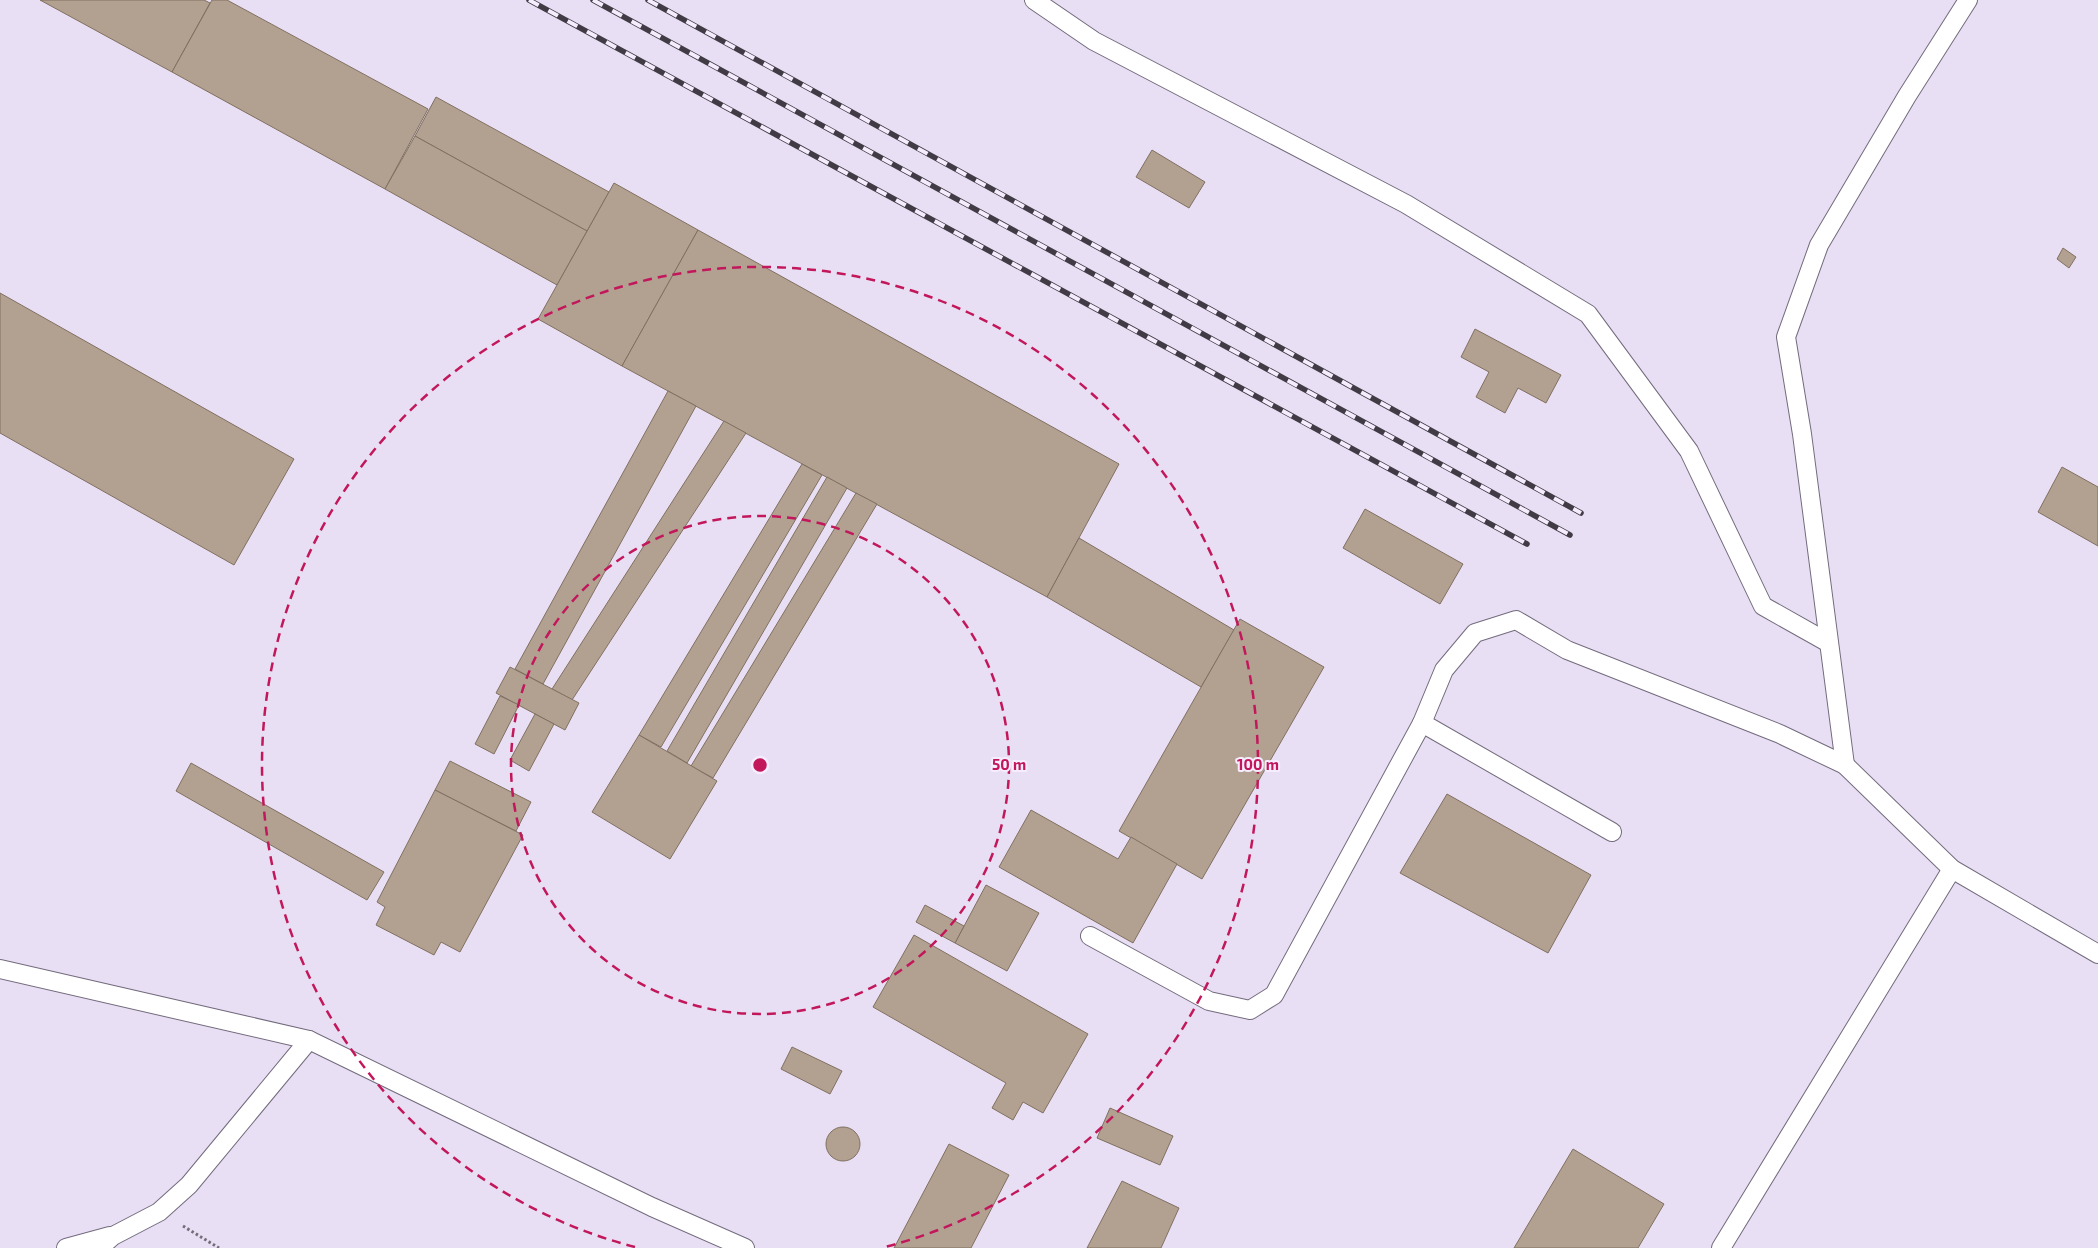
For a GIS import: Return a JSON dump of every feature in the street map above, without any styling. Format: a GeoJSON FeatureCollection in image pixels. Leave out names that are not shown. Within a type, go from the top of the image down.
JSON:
{"type":"FeatureCollection","features":[{"type":"Feature","properties":{"kind":"lane"},"geometry":{"type":"LineString","coordinates":[[1034,0],[1094,41],[1406,204],[1588,314],[1689,451],[1764,606],[1827,642]]}},
{"type":"Feature","properties":{"kind":"lane"},"geometry":{"type":"LineString","coordinates":[[1845,765],[1827,642],[1802,434],[1786,337],[1819,245],[1907,96],[1968,0]]}},
{"type":"Feature","properties":{"kind":"lane"},"geometry":{"type":"LineString","coordinates":[[1090,936],[1209,1001],[1250,1010],[1274,995],[1422,723],[1444,670],[1475,633],[1516,620],[1567,650],[1780,734],[1845,765],[1952,868],[2098,954]]}},
{"type":"Feature","properties":{"kind":"lane"},"geometry":{"type":"LineString","coordinates":[[1422,723],[1612,832]]}},
{"type":"Feature","properties":{"kind":"lane"},"geometry":{"type":"LineString","coordinates":[[1721,1248],[1952,868]]}},
{"type":"Feature","properties":{"kind":"lane"},"geometry":{"type":"LineString","coordinates":[[0,969],[309,1040],[652,1207],[745,1248]]}},
{"type":"Feature","properties":{"kind":"lane"},"geometry":{"type":"LineString","coordinates":[[66,1248],[112,1236],[158,1212],[189,1185],[309,1040]]}},
{"type":"Feature","properties":{"kind":"lane"},"geometry":{"type":"LineString","coordinates":[[98,1248],[112,1236]]}},
{"type":"Feature","properties":{"kind":"path"},"geometry":{"type":"LineString","coordinates":[[158,1212],[219,1248]]}},
{"type":"Feature","properties":{"kind":"building"},"geometry":{"type":"Polygon","coordinates":[[[40,0],[204,0],[210,3],[172,72],[40,0]]]}},
{"type":"Feature","properties":{"kind":"building"},"geometry":{"type":"Polygon","coordinates":[[[212,0],[227,0],[428,109],[385,189],[172,72],[212,0]]]}},
{"type":"Feature","properties":{"kind":"building"},"geometry":{"type":"Polygon","coordinates":[[[436,97],[609,192],[587,231],[415,136],[436,97]]]}},
{"type":"Feature","properties":{"kind":"building"},"geometry":{"type":"Polygon","coordinates":[[[415,136],[587,231],[557,285],[385,189],[415,136]]]}},
{"type":"Feature","properties":{"kind":"building"},"geometry":{"type":"Polygon","coordinates":[[[1152,150],[1205,182],[1189,208],[1136,177],[1152,150]]]}},
{"type":"Feature","properties":{"kind":"building"},"geometry":{"type":"Polygon","coordinates":[[[614,183],[698,230],[622,366],[538,319],[614,183]]]}},
{"type":"Feature","properties":{"kind":"building"},"geometry":{"type":"Polygon","coordinates":[[[698,230],[1119,464],[1047,597],[622,366],[698,230]]]}},
{"type":"Feature","properties":{"kind":"building"},"geometry":{"type":"Polygon","coordinates":[[[2063,248],[2076,257],[2069,268],[2057,259],[2063,248]]]}},
{"type":"Feature","properties":{"kind":"building"},"geometry":{"type":"Polygon","coordinates":[[[0,293],[294,459],[234,565],[0,433],[0,293]]]}},
{"type":"Feature","properties":{"kind":"building"},"geometry":{"type":"Polygon","coordinates":[[[1475,329],[1561,375],[1546,403],[1518,388],[1505,413],[1476,397],[1489,372],[1461,357],[1475,329]]]}},
{"type":"Feature","properties":{"kind":"building"},"geometry":{"type":"Polygon","coordinates":[[[668,391],[696,406],[543,684],[515,669],[668,391]]]}},
{"type":"Feature","properties":{"kind":"building"},"geometry":{"type":"Polygon","coordinates":[[[724,421],[746,433],[572,700],[552,689],[724,421]]]}},
{"type":"Feature","properties":{"kind":"building"},"geometry":{"type":"Polygon","coordinates":[[[802,464],[822,475],[661,747],[639,735],[802,464]]]}},
{"type":"Feature","properties":{"kind":"building"},"geometry":{"type":"Polygon","coordinates":[[[2062,467],[2098,487],[2098,546],[2038,512],[2062,467]]]}},
{"type":"Feature","properties":{"kind":"building"},"geometry":{"type":"Polygon","coordinates":[[[827,477],[847,488],[687,763],[667,751],[827,477]]]}},
{"type":"Feature","properties":{"kind":"building"},"geometry":{"type":"Polygon","coordinates":[[[856,493],[877,504],[713,778],[691,766],[856,493]]]}},
{"type":"Feature","properties":{"kind":"building"},"geometry":{"type":"Polygon","coordinates":[[[1365,509],[1463,564],[1440,604],[1343,548],[1365,509]]]}},
{"type":"Feature","properties":{"kind":"building"},"geometry":{"type":"Polygon","coordinates":[[[1079,538],[1234,630],[1201,687],[1047,597],[1079,538]]]}},
{"type":"Feature","properties":{"kind":"building"},"geometry":{"type":"Polygon","coordinates":[[[1240,619],[1324,667],[1202,879],[1119,831],[1240,619]]]}},
{"type":"Feature","properties":{"kind":"building"},"geometry":{"type":"Polygon","coordinates":[[[510,667],[579,703],[565,730],[496,693],[510,667]]]}},
{"type":"Feature","properties":{"kind":"building"},"geometry":{"type":"Polygon","coordinates":[[[500,696],[519,705],[494,754],[475,744],[500,696]]]}},
{"type":"Feature","properties":{"kind":"building"},"geometry":{"type":"Polygon","coordinates":[[[535,714],[554,724],[529,771],[510,760],[535,714]]]}},
{"type":"Feature","properties":{"kind":"building"},"geometry":{"type":"Polygon","coordinates":[[[639,735],[717,781],[670,859],[592,812],[639,735]]]}},
{"type":"Feature","properties":{"kind":"building"},"geometry":{"type":"Polygon","coordinates":[[[450,761],[531,802],[516,831],[435,790],[450,761]]]}},
{"type":"Feature","properties":{"kind":"building"},"geometry":{"type":"Polygon","coordinates":[[[191,763],[384,872],[367,900],[176,791],[191,763]]]}},
{"type":"Feature","properties":{"kind":"building"},"geometry":{"type":"Polygon","coordinates":[[[435,790],[523,835],[460,952],[441,942],[434,955],[376,925],[385,907],[377,902],[435,790]]]}},
{"type":"Feature","properties":{"kind":"building"},"geometry":{"type":"Polygon","coordinates":[[[1447,794],[1591,875],[1548,953],[1400,873],[1447,794]]]}},
{"type":"Feature","properties":{"kind":"building"},"geometry":{"type":"Polygon","coordinates":[[[1031,810],[1118,859],[1131,837],[1177,864],[1133,943],[999,867],[1031,810]]]}},
{"type":"Feature","properties":{"kind":"building"},"geometry":{"type":"Polygon","coordinates":[[[986,885],[1039,913],[1007,971],[955,943],[986,885]]]}},
{"type":"Feature","properties":{"kind":"building"},"geometry":{"type":"Polygon","coordinates":[[[925,905],[964,926],[955,943],[916,922],[925,905]]]}},
{"type":"Feature","properties":{"kind":"building"},"geometry":{"type":"Polygon","coordinates":[[[914,935],[1088,1034],[1043,1113],[1023,1102],[1013,1120],[992,1108],[1006,1083],[873,1007],[914,935]]]}},
{"type":"Feature","properties":{"kind":"building"},"geometry":{"type":"Polygon","coordinates":[[[792,1047],[842,1071],[830,1094],[781,1069],[792,1047]]]}},
{"type":"Feature","properties":{"kind":"building"},"geometry":{"type":"Polygon","coordinates":[[[1110,1108],[1173,1136],[1160,1165],[1097,1138],[1110,1108]]]}},
{"type":"Feature","properties":{"kind":"building"},"geometry":{"type":"Polygon","coordinates":[[[843,1127],[850,1128],[855,1132],[859,1137],[859,1151],[855,1156],[850,1160],[843,1161],[836,1160],[831,1156],[827,1151],[826,1144],[827,1137],[831,1132],[836,1128],[843,1127]]]}},
{"type":"Feature","properties":{"kind":"building"},"geometry":{"type":"Polygon","coordinates":[[[949,1144],[1009,1175],[971,1248],[894,1248],[949,1144]]]}},
{"type":"Feature","properties":{"kind":"building"},"geometry":{"type":"Polygon","coordinates":[[[1573,1149],[1664,1204],[1638,1248],[1514,1248],[1573,1149]]]}},
{"type":"Feature","properties":{"kind":"building"},"geometry":{"type":"Polygon","coordinates":[[[1122,1181],[1179,1208],[1161,1248],[1087,1248],[1122,1181]]]}},
{"type":"Feature","properties":{"kind":"railway"},"geometry":{"type":"LineString","coordinates":[[529,0],[1527,544]]}},
{"type":"Feature","properties":{"kind":"railway"},"geometry":{"type":"LineString","coordinates":[[593,0],[1570,535]]}},
{"type":"Feature","properties":{"kind":"railway"},"geometry":{"type":"LineString","coordinates":[[648,0],[1581,513]]}}]}
